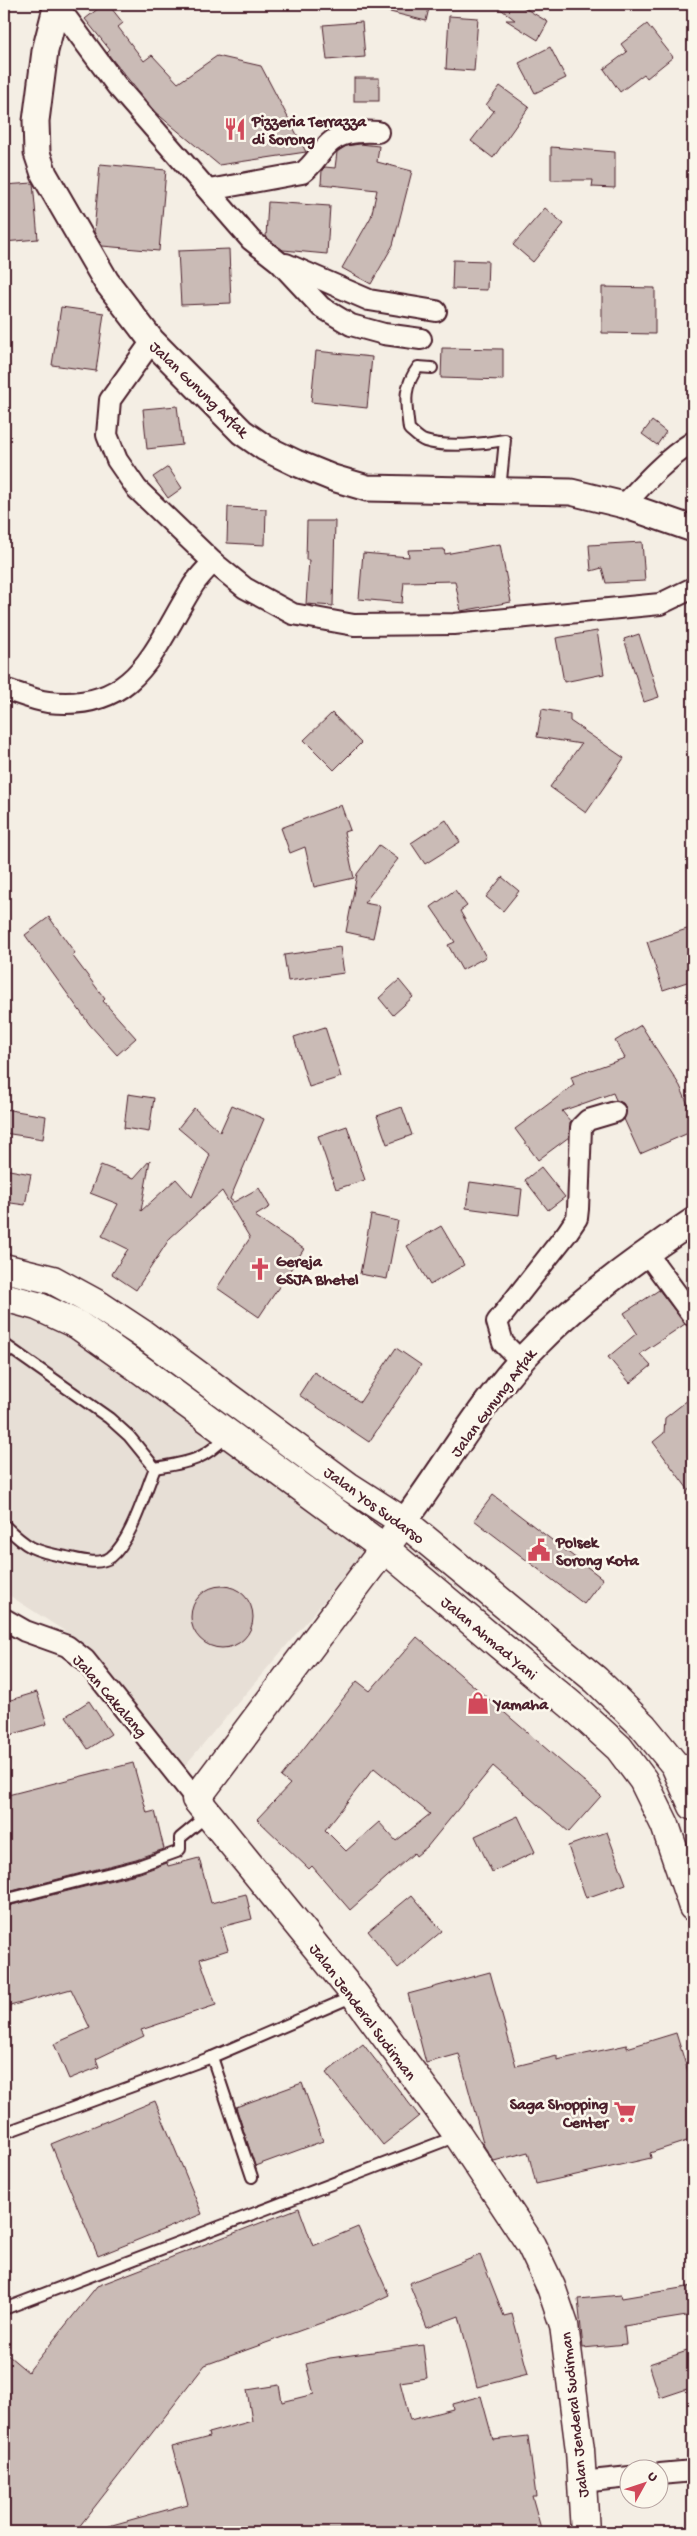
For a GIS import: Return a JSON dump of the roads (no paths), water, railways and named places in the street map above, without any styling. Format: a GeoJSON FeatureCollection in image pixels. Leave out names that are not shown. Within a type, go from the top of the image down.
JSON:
{"type":"FeatureCollection","features":[{"type":"Feature","properties":{"kind":"main road","name":"Jalan Yos Sudarso"},"geometry":{"type":"LineString","coordinates":[[4,1268],[53,1280],[97,1304],[144,1335],[348,1486],[404,1522],[596,1680],[684,1761],[693,1806]]}},
{"type":"Feature","properties":{"kind":"main road","name":"Jalan Yos Sudarso"},"geometry":{"type":"LineString","coordinates":[[4,1297],[37,1306],[78,1325],[384,1548]]}},
{"type":"Feature","properties":{"kind":"main road","name":"Jalan Gunung Arfak"},"geometry":{"type":"LineString","coordinates":[[384,1548],[404,1522]]}},
{"type":"Feature","properties":{"kind":"main road"},"geometry":{"type":"LineString","coordinates":[[202,1806],[384,1548]]}},
{"type":"Feature","properties":{"kind":"main road","name":"Jalan Ahmad Yani"},"geometry":{"type":"LineString","coordinates":[[384,1548],[619,1748],[643,1780],[665,1825],[693,1907]]}},
{"type":"Feature","properties":{"kind":"main road","name":"Jalan Jenderal Sudirman"},"geometry":{"type":"LineString","coordinates":[[202,1806],[355,1995],[458,2135],[531,2245],[564,2325],[580,2450],[580,2482],[585,2532]]}},
{"type":"Feature","properties":{"kind":"street"},"geometry":{"type":"LineString","coordinates":[[57,5],[117,86],[251,240],[280,262],[321,307],[351,325],[384,334],[420,339]]}},
{"type":"Feature","properties":{"kind":"street","name":"Jalan Gunung Arfak"},"geometry":{"type":"LineString","coordinates":[[57,5],[45,51],[36,120],[37,153],[44,174],[106,281],[152,342],[242,432],[265,448],[296,463],[333,478],[367,488],[572,492],[624,505],[693,529]]}},
{"type":"Feature","properties":{"kind":"street"},"geometry":{"type":"LineString","coordinates":[[209,190],[302,173],[311,167],[332,140],[354,132],[378,132]]}},
{"type":"Feature","properties":{"kind":"street"},"geometry":{"type":"LineString","coordinates":[[280,262],[369,300],[436,311]]}},
{"type":"Feature","properties":{"kind":"street"},"geometry":{"type":"LineString","coordinates":[[152,342],[110,400],[107,435],[117,460],[137,489],[213,562],[245,588],[293,614],[354,625],[454,624],[660,604],[693,588]]}},
{"type":"Feature","properties":{"kind":"street"},"geometry":{"type":"LineString","coordinates":[[624,505],[660,466],[693,442]]}},
{"type":"Feature","properties":{"kind":"street"},"geometry":{"type":"LineString","coordinates":[[4,689],[47,702],[80,703],[112,695],[128,682],[150,659],[170,629],[191,587],[213,562]]}},
{"type":"Feature","properties":{"kind":"street"},"geometry":{"type":"LineString","coordinates":[[522,1362],[503,1343],[497,1322],[567,1233],[576,1218],[581,1127],[588,1120],[615,1112]]}},
{"type":"Feature","properties":{"kind":"street","name":"Jalan Gunung Arfak"},"geometry":{"type":"LineString","coordinates":[[404,1522],[462,1438],[538,1343],[646,1252],[693,1221]]}},
{"type":"Feature","properties":{"kind":"street"},"geometry":{"type":"LineString","coordinates":[[646,1252],[693,1316]]}},
{"type":"Feature","properties":{"kind":"street","name":"Jalan Cakalang"},"geometry":{"type":"LineString","coordinates":[[4,1620],[25,1631],[67,1646],[85,1660],[202,1806]]}},
{"type":"Feature","properties":{"kind":"street"},"geometry":{"type":"LineString","coordinates":[[670,2473],[693,2471]]}},
{"type":"Feature","properties":{"kind":"street"},"geometry":{"type":"LineString","coordinates":[[580,2482],[620,2478]]}},
{"type":"Feature","properties":{"kind":"lane"},"geometry":{"type":"LineString","coordinates":[[432,368],[418,367],[410,378],[405,393],[409,429],[424,440],[439,443],[483,444],[505,440],[500,490]]}},
{"type":"Feature","properties":{"kind":"lane"},"geometry":{"type":"LineString","coordinates":[[4,1344],[109,1418],[129,1436],[155,1468]]}},
{"type":"Feature","properties":{"kind":"lane"},"geometry":{"type":"LineString","coordinates":[[155,1468],[190,1462],[210,1452],[229,1434]]}},
{"type":"Feature","properties":{"kind":"lane"},"geometry":{"type":"LineString","coordinates":[[4,1525],[25,1546],[91,1562],[110,1558],[124,1542],[155,1468]]}},
{"type":"Feature","properties":{"kind":"lane"},"geometry":{"type":"LineString","coordinates":[[4,1900],[138,1866],[177,1852],[180,1849],[180,1838],[202,1806]]}},
{"type":"Feature","properties":{"kind":"lane"},"geometry":{"type":"LineString","coordinates":[[4,2133],[212,2056],[355,1995]]}},
{"type":"Feature","properties":{"kind":"lane"},"geometry":{"type":"LineString","coordinates":[[212,2056],[252,2177]]}},
{"type":"Feature","properties":{"kind":"lane"},"geometry":{"type":"LineString","coordinates":[[4,2309],[458,2135]]}},
{"type":"Feature","properties":{"kind":"place","name":"Pizzeria Terrazza di Sorong"},"geometry":{"type":"Point","coordinates":[235,129]}},
{"type":"Feature","properties":{"kind":"place","name":"Gereja GSJA Bhetel"},"geometry":{"type":"Point","coordinates":[260,1269]}},
{"type":"Feature","properties":{"kind":"place","name":"Polsek Sorong Kota"},"geometry":{"type":"Point","coordinates":[539,1550]}},
{"type":"Feature","properties":{"kind":"place","name":"Yamaha"},"geometry":{"type":"Point","coordinates":[478,1703]}},
{"type":"Feature","properties":{"kind":"place","name":"Saga Shopping Center"},"geometry":{"type":"Point","coordinates":[625,2112]}}]}
